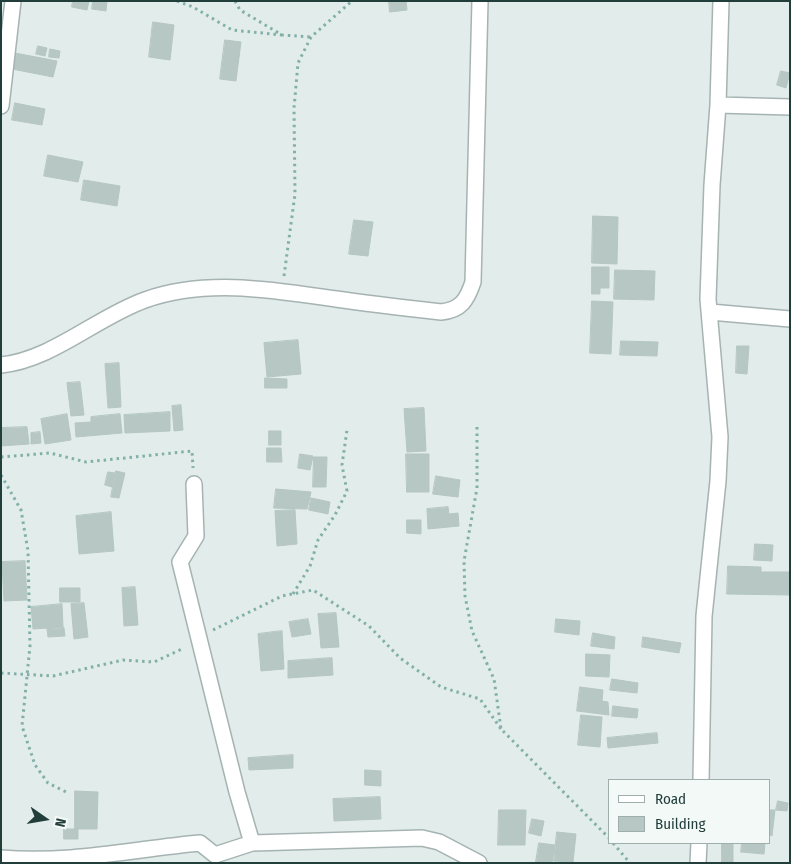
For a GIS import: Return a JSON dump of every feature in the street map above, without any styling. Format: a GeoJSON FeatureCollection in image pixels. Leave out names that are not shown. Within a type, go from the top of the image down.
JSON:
{"type":"FeatureCollection","features":[{"type":"Feature","properties":{"kind":"street"},"geometry":{"type":"LineString","coordinates":[[1,106],[13,1]]}},
{"type":"Feature","properties":{"kind":"street"},"geometry":{"type":"LineString","coordinates":[[1,365],[32,358],[108,317],[146,300],[179,292],[212,288],[282,291],[441,312],[451,311],[462,305],[473,282],[480,1]]}},
{"type":"Feature","properties":{"kind":"street"},"geometry":{"type":"LineString","coordinates":[[701,779],[704,616],[718,481],[720,437],[710,312],[712,185],[718,105],[721,1]]}},
{"type":"Feature","properties":{"kind":"street"},"geometry":{"type":"LineString","coordinates":[[718,105],[790,107]]}},
{"type":"Feature","properties":{"kind":"street"},"geometry":{"type":"LineString","coordinates":[[710,312],[790,320]]}},
{"type":"Feature","properties":{"kind":"street"},"geometry":{"type":"LineString","coordinates":[[194,484],[196,536],[180,562],[237,792],[252,843]]}},
{"type":"Feature","properties":{"kind":"street"},"geometry":{"type":"LineString","coordinates":[[1,858],[72,860],[156,847],[200,843],[219,859],[252,843],[422,838],[439,842],[479,863]]}},
{"type":"Feature","properties":{"kind":"street"},"geometry":{"type":"LineString","coordinates":[[698,863],[699,844]]}},
{"type":"Feature","properties":{"kind":"path"},"geometry":{"type":"LineString","coordinates":[[177,1],[232,30],[311,37]]}},
{"type":"Feature","properties":{"kind":"path"},"geometry":{"type":"LineString","coordinates":[[235,1],[240,10],[282,35]]}},
{"type":"Feature","properties":{"kind":"path"},"geometry":{"type":"LineString","coordinates":[[282,291],[296,194],[294,108],[298,63],[311,37],[352,1]]}},
{"type":"Feature","properties":{"kind":"path"},"geometry":{"type":"LineString","coordinates":[[477,427],[477,488],[464,561],[464,596],[472,631],[494,679],[501,729]]}},
{"type":"Feature","properties":{"kind":"path"},"geometry":{"type":"LineString","coordinates":[[294,594],[310,566],[318,540],[335,515],[347,491],[342,465],[347,430]]}},
{"type":"Feature","properties":{"kind":"path"},"geometry":{"type":"LineString","coordinates":[[1,457],[50,453],[86,462],[192,451],[194,484]]}},
{"type":"Feature","properties":{"kind":"path"},"geometry":{"type":"LineString","coordinates":[[1,475],[21,510],[28,551],[30,646],[22,726],[35,765],[48,783],[68,793]]}},
{"type":"Feature","properties":{"kind":"path"},"geometry":{"type":"LineString","coordinates":[[1,673],[53,676],[122,660],[154,662],[282,596],[313,590],[369,626],[400,658],[441,687],[480,699],[501,729],[608,837]]}},
{"type":"Feature","properties":{"kind":"path"},"geometry":{"type":"LineString","coordinates":[[614,844],[630,863]]}},
{"type":"Feature","properties":{"kind":"building"},"geometry":{"type":"Polygon","coordinates":[[[73,1],[89,1],[87,10],[72,7],[73,1]]]}},
{"type":"Feature","properties":{"kind":"building"},"geometry":{"type":"Polygon","coordinates":[[[93,1],[107,1],[106,11],[92,9],[93,1]]]}},
{"type":"Feature","properties":{"kind":"building"},"geometry":{"type":"Polygon","coordinates":[[[389,1],[406,1],[407,10],[390,12],[389,1]]]}},
{"type":"Feature","properties":{"kind":"building"},"geometry":{"type":"Polygon","coordinates":[[[153,22],[174,25],[170,60],[149,57],[153,22]]]}},
{"type":"Feature","properties":{"kind":"building"},"geometry":{"type":"Polygon","coordinates":[[[225,40],[241,42],[236,81],[220,79],[225,40]]]}},
{"type":"Feature","properties":{"kind":"building"},"geometry":{"type":"Polygon","coordinates":[[[38,46],[47,48],[45,56],[36,54],[38,46]]]}},
{"type":"Feature","properties":{"kind":"building"},"geometry":{"type":"Polygon","coordinates":[[[50,49],[60,51],[59,58],[49,57],[50,49]]]}},
{"type":"Feature","properties":{"kind":"building"},"geometry":{"type":"Polygon","coordinates":[[[15,53],[57,61],[53,77],[12,69],[15,53]]]}},
{"type":"Feature","properties":{"kind":"building"},"geometry":{"type":"Polygon","coordinates":[[[781,71],[790,73],[786,88],[777,85],[781,71]]]}},
{"type":"Feature","properties":{"kind":"building"},"geometry":{"type":"Polygon","coordinates":[[[15,103],[45,109],[42,125],[12,120],[15,103]]]}},
{"type":"Feature","properties":{"kind":"building"},"geometry":{"type":"Polygon","coordinates":[[[48,155],[83,162],[78,182],[44,176],[48,155]]]}},
{"type":"Feature","properties":{"kind":"building"},"geometry":{"type":"Polygon","coordinates":[[[84,180],[120,186],[117,206],[81,200],[84,180]]]}},
{"type":"Feature","properties":{"kind":"building"},"geometry":{"type":"Polygon","coordinates":[[[593,216],[618,217],[617,264],[592,263],[593,216]]]}},
{"type":"Feature","properties":{"kind":"building"},"geometry":{"type":"Polygon","coordinates":[[[354,220],[373,222],[368,256],[349,254],[354,220]]]}},
{"type":"Feature","properties":{"kind":"building"},"geometry":{"type":"Polygon","coordinates":[[[592,267],[609,267],[609,288],[600,288],[600,294],[592,294],[592,267]]]}},
{"type":"Feature","properties":{"kind":"building"},"geometry":{"type":"Polygon","coordinates":[[[615,270],[655,271],[654,300],[614,299],[615,270]]]}},
{"type":"Feature","properties":{"kind":"building"},"geometry":{"type":"Polygon","coordinates":[[[592,301],[613,302],[611,354],[590,353],[592,301]]]}},
{"type":"Feature","properties":{"kind":"building"},"geometry":{"type":"Polygon","coordinates":[[[298,340],[301,374],[267,377],[264,343],[298,340]]]}},
{"type":"Feature","properties":{"kind":"building"},"geometry":{"type":"Polygon","coordinates":[[[621,341],[658,342],[657,356],[620,355],[621,341]]]}},
{"type":"Feature","properties":{"kind":"building"},"geometry":{"type":"Polygon","coordinates":[[[737,346],[749,346],[747,374],[736,373],[737,346]]]}},
{"type":"Feature","properties":{"kind":"building"},"geometry":{"type":"Polygon","coordinates":[[[119,363],[121,407],[108,408],[105,364],[119,363]]]}},
{"type":"Feature","properties":{"kind":"building"},"geometry":{"type":"Polygon","coordinates":[[[265,378],[287,379],[287,388],[265,388],[265,378]]]}},
{"type":"Feature","properties":{"kind":"building"},"geometry":{"type":"Polygon","coordinates":[[[80,382],[84,415],[71,416],[67,383],[80,382]]]}},
{"type":"Feature","properties":{"kind":"building"},"geometry":{"type":"Polygon","coordinates":[[[181,405],[183,430],[174,431],[172,406],[181,405]]]}},
{"type":"Feature","properties":{"kind":"building"},"geometry":{"type":"Polygon","coordinates":[[[424,408],[426,451],[407,452],[404,409],[424,408]]]}},
{"type":"Feature","properties":{"kind":"building"},"geometry":{"type":"Polygon","coordinates":[[[170,412],[170,431],[125,433],[124,415],[170,412]]]}},
{"type":"Feature","properties":{"kind":"building"},"geometry":{"type":"Polygon","coordinates":[[[67,414],[71,440],[45,444],[41,419],[67,414]]]}},
{"type":"Feature","properties":{"kind":"building"},"geometry":{"type":"Polygon","coordinates":[[[120,414],[122,433],[76,437],[75,423],[91,422],[91,417],[120,414]]]}},
{"type":"Feature","properties":{"kind":"building"},"geometry":{"type":"Polygon","coordinates":[[[27,427],[29,444],[1,446],[1,428],[27,427]]]}},
{"type":"Feature","properties":{"kind":"building"},"geometry":{"type":"Polygon","coordinates":[[[269,431],[281,431],[281,445],[269,445],[269,431]]]}},
{"type":"Feature","properties":{"kind":"building"},"geometry":{"type":"Polygon","coordinates":[[[40,432],[41,443],[31,444],[31,433],[40,432]]]}},
{"type":"Feature","properties":{"kind":"building"},"geometry":{"type":"Polygon","coordinates":[[[267,448],[281,448],[282,462],[267,462],[267,448]]]}},
{"type":"Feature","properties":{"kind":"building"},"geometry":{"type":"Polygon","coordinates":[[[300,454],[313,456],[310,470],[298,468],[300,454]]]}},
{"type":"Feature","properties":{"kind":"building"},"geometry":{"type":"Polygon","coordinates":[[[406,454],[429,454],[429,492],[407,492],[406,454]]]}},
{"type":"Feature","properties":{"kind":"building"},"geometry":{"type":"Polygon","coordinates":[[[314,457],[327,457],[326,487],[313,487],[314,457]]]}},
{"type":"Feature","properties":{"kind":"building"},"geometry":{"type":"Polygon","coordinates":[[[116,471],[125,473],[119,498],[111,497],[116,471]]]}},
{"type":"Feature","properties":{"kind":"building"},"geometry":{"type":"Polygon","coordinates":[[[108,472],[115,473],[112,487],[105,485],[108,472]]]}},
{"type":"Feature","properties":{"kind":"building"},"geometry":{"type":"Polygon","coordinates":[[[436,476],[460,480],[458,497],[433,494],[436,476]]]}},
{"type":"Feature","properties":{"kind":"building"},"geometry":{"type":"Polygon","coordinates":[[[276,489],[311,492],[307,509],[274,508],[276,489]]]}},
{"type":"Feature","properties":{"kind":"building"},"geometry":{"type":"Polygon","coordinates":[[[311,498],[330,502],[328,514],[309,510],[311,498]]]}},
{"type":"Feature","properties":{"kind":"building"},"geometry":{"type":"Polygon","coordinates":[[[448,507],[449,514],[458,513],[459,526],[428,529],[427,509],[448,507]]]}},
{"type":"Feature","properties":{"kind":"building"},"geometry":{"type":"Polygon","coordinates":[[[295,510],[297,544],[277,546],[275,511],[295,510]]]}},
{"type":"Feature","properties":{"kind":"building"},"geometry":{"type":"Polygon","coordinates":[[[111,512],[114,551],[79,554],[76,516],[111,512]]]}},
{"type":"Feature","properties":{"kind":"building"},"geometry":{"type":"Polygon","coordinates":[[[407,520],[421,520],[421,534],[407,533],[407,520]]]}},
{"type":"Feature","properties":{"kind":"building"},"geometry":{"type":"Polygon","coordinates":[[[755,544],[773,545],[772,561],[754,560],[755,544]]]}},
{"type":"Feature","properties":{"kind":"building"},"geometry":{"type":"Polygon","coordinates":[[[25,561],[27,600],[4,601],[2,562],[25,561]]]}},
{"type":"Feature","properties":{"kind":"building"},"geometry":{"type":"Polygon","coordinates":[[[728,566],[761,567],[761,572],[790,572],[790,595],[727,594],[728,566]]]}},
{"type":"Feature","properties":{"kind":"building"},"geometry":{"type":"Polygon","coordinates":[[[135,587],[138,625],[124,626],[122,588],[135,587]]]}},
{"type":"Feature","properties":{"kind":"building"},"geometry":{"type":"Polygon","coordinates":[[[60,588],[80,588],[80,602],[60,602],[60,588]]]}},
{"type":"Feature","properties":{"kind":"building"},"geometry":{"type":"Polygon","coordinates":[[[84,603],[88,637],[74,639],[71,604],[84,603]]]}},
{"type":"Feature","properties":{"kind":"building"},"geometry":{"type":"Polygon","coordinates":[[[62,604],[63,627],[33,629],[31,607],[62,604]]]}},
{"type":"Feature","properties":{"kind":"building"},"geometry":{"type":"Polygon","coordinates":[[[336,613],[339,647],[321,648],[318,614],[336,613]]]}},
{"type":"Feature","properties":{"kind":"building"},"geometry":{"type":"Polygon","coordinates":[[[308,619],[311,634],[292,637],[289,622],[308,619]]]}},
{"type":"Feature","properties":{"kind":"building"},"geometry":{"type":"Polygon","coordinates":[[[556,619],[580,621],[579,635],[555,632],[556,619]]]}},
{"type":"Feature","properties":{"kind":"building"},"geometry":{"type":"Polygon","coordinates":[[[64,628],[65,636],[48,637],[47,629],[64,628]]]}},
{"type":"Feature","properties":{"kind":"building"},"geometry":{"type":"Polygon","coordinates":[[[282,631],[284,669],[261,671],[258,634],[282,631]]]}},
{"type":"Feature","properties":{"kind":"building"},"geometry":{"type":"Polygon","coordinates":[[[593,633],[615,637],[614,649],[591,646],[593,633]]]}},
{"type":"Feature","properties":{"kind":"building"},"geometry":{"type":"Polygon","coordinates":[[[643,637],[681,643],[679,653],[642,647],[643,637]]]}},
{"type":"Feature","properties":{"kind":"building"},"geometry":{"type":"Polygon","coordinates":[[[586,654],[610,655],[609,677],[586,676],[586,654]]]}},
{"type":"Feature","properties":{"kind":"building"},"geometry":{"type":"Polygon","coordinates":[[[332,658],[333,675],[288,678],[288,661],[332,658]]]}},
{"type":"Feature","properties":{"kind":"building"},"geometry":{"type":"Polygon","coordinates":[[[612,679],[638,683],[637,693],[610,690],[612,679]]]}},
{"type":"Feature","properties":{"kind":"building"},"geometry":{"type":"Polygon","coordinates":[[[580,687],[603,690],[602,701],[608,702],[609,715],[577,711],[580,687]]]}},
{"type":"Feature","properties":{"kind":"building"},"geometry":{"type":"Polygon","coordinates":[[[613,706],[638,709],[637,718],[612,716],[613,706]]]}},
{"type":"Feature","properties":{"kind":"building"},"geometry":{"type":"Polygon","coordinates":[[[581,715],[602,717],[600,747],[578,745],[581,715]]]}},
{"type":"Feature","properties":{"kind":"building"},"geometry":{"type":"Polygon","coordinates":[[[657,733],[658,743],[608,748],[607,738],[657,733]]]}},
{"type":"Feature","properties":{"kind":"building"},"geometry":{"type":"Polygon","coordinates":[[[293,755],[293,768],[249,770],[248,758],[293,755]]]}},
{"type":"Feature","properties":{"kind":"building"},"geometry":{"type":"Polygon","coordinates":[[[365,770],[381,771],[381,786],[365,785],[365,770]]]}},
{"type":"Feature","properties":{"kind":"building"},"geometry":{"type":"Polygon","coordinates":[[[75,791],[98,792],[97,829],[75,829],[75,791]]]}},
{"type":"Feature","properties":{"kind":"building"},"geometry":{"type":"Polygon","coordinates":[[[380,797],[381,819],[334,821],[333,799],[380,797]]]}},
{"type":"Feature","properties":{"kind":"building"},"geometry":{"type":"Polygon","coordinates":[[[778,801],[788,803],[787,811],[776,810],[778,801]]]}},
{"type":"Feature","properties":{"kind":"building"},"geometry":{"type":"Polygon","coordinates":[[[499,810],[526,810],[525,845],[498,845],[499,810]]]}},
{"type":"Feature","properties":{"kind":"building"},"geometry":{"type":"Polygon","coordinates":[[[771,810],[775,810],[772,836],[771,810]]]}},
{"type":"Feature","properties":{"kind":"building"},"geometry":{"type":"Polygon","coordinates":[[[532,819],[544,821],[541,836],[529,833],[532,819]]]}},
{"type":"Feature","properties":{"kind":"building"},"geometry":{"type":"Polygon","coordinates":[[[64,829],[78,829],[78,839],[64,839],[64,829]]]}},
{"type":"Feature","properties":{"kind":"building"},"geometry":{"type":"Polygon","coordinates":[[[557,832],[576,834],[573,862],[554,861],[557,832]]]}},
{"type":"Feature","properties":{"kind":"building"},"geometry":{"type":"Polygon","coordinates":[[[539,843],[555,845],[552,863],[536,862],[539,843]]]}},
{"type":"Feature","properties":{"kind":"building"},"geometry":{"type":"Polygon","coordinates":[[[722,844],[733,844],[733,863],[722,863],[722,844]]]}},
{"type":"Feature","properties":{"kind":"building"},"geometry":{"type":"Polygon","coordinates":[[[742,844],[765,844],[764,854],[741,852],[742,844]]]}}]}
